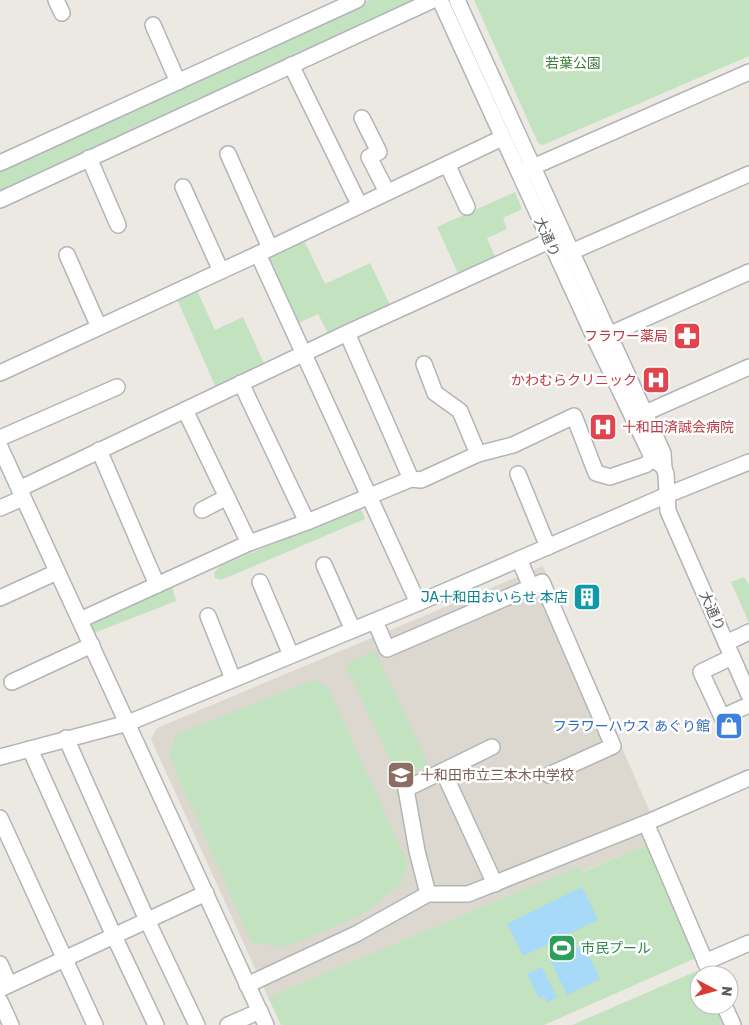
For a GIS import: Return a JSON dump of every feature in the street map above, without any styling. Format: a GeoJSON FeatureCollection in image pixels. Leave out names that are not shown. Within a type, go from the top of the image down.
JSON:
{"type":"FeatureCollection","features":[{"type":"Feature","properties":{"kind":"street"},"geometry":{"type":"LineString","coordinates":[[0,163],[178,82],[325,7],[357,0]]}},
{"type":"Feature","properties":{"kind":"street"},"geometry":{"type":"LineString","coordinates":[[0,200],[433,0]]}},
{"type":"Feature","properties":{"kind":"street","name":"大通り"},"geometry":{"type":"LineString","coordinates":[[440,0],[549,241],[658,464],[666,474],[668,511],[749,695]]}},
{"type":"Feature","properties":{"kind":"street","name":"大通り"},"geometry":{"type":"LineString","coordinates":[[457,0],[663,453],[658,464]]}},
{"type":"Feature","properties":{"kind":"street"},"geometry":{"type":"LineString","coordinates":[[153,26],[178,82]]}},
{"type":"Feature","properties":{"kind":"street"},"geometry":{"type":"LineString","coordinates":[[291,65],[359,204]]}},
{"type":"Feature","properties":{"kind":"street"},"geometry":{"type":"LineString","coordinates":[[520,174],[749,72]]}},
{"type":"Feature","properties":{"kind":"street"},"geometry":{"type":"LineString","coordinates":[[362,118],[379,152],[369,157],[387,192]]}},
{"type":"Feature","properties":{"kind":"street"},"geometry":{"type":"LineString","coordinates":[[0,373],[502,138]]}},
{"type":"Feature","properties":{"kind":"street"},"geometry":{"type":"LineString","coordinates":[[228,154],[304,354],[418,602]]}},
{"type":"Feature","properties":{"kind":"street"},"geometry":{"type":"LineString","coordinates":[[89,158],[118,225]]}},
{"type":"Feature","properties":{"kind":"street"},"geometry":{"type":"LineString","coordinates":[[447,164],[467,207]]}},
{"type":"Feature","properties":{"kind":"street"},"geometry":{"type":"LineString","coordinates":[[571,252],[749,174]]}},
{"type":"Feature","properties":{"kind":"street"},"geometry":{"type":"LineString","coordinates":[[183,187],[221,271]]}},
{"type":"Feature","properties":{"kind":"street"},"geometry":{"type":"LineString","coordinates":[[0,508],[98,450],[549,241]]}},
{"type":"Feature","properties":{"kind":"street"},"geometry":{"type":"LineString","coordinates":[[67,255],[99,327]]}},
{"type":"Feature","properties":{"kind":"street"},"geometry":{"type":"LineString","coordinates":[[608,335],[749,272]]}},
{"type":"Feature","properties":{"kind":"street"},"geometry":{"type":"LineString","coordinates":[[347,333],[411,479]]}},
{"type":"Feature","properties":{"kind":"street"},"geometry":{"type":"LineString","coordinates":[[424,364],[435,392],[460,411],[478,454]]}},
{"type":"Feature","properties":{"kind":"street"},"geometry":{"type":"LineString","coordinates":[[645,413],[749,367]]}},
{"type":"Feature","properties":{"kind":"street"},"geometry":{"type":"LineString","coordinates":[[241,383],[307,522]]}},
{"type":"Feature","properties":{"kind":"street"},"geometry":{"type":"LineString","coordinates":[[0,438],[117,387]]}},
{"type":"Feature","properties":{"kind":"street"},"geometry":{"type":"LineString","coordinates":[[185,410],[249,543]]}},
{"type":"Feature","properties":{"kind":"street"},"geometry":{"type":"LineString","coordinates":[[80,620],[249,543],[307,522],[411,479],[421,480],[478,454],[513,445],[574,416],[596,473],[610,477],[645,465],[658,464]]}},
{"type":"Feature","properties":{"kind":"street"},"geometry":{"type":"LineString","coordinates":[[0,447],[266,1025]]}},
{"type":"Feature","properties":{"kind":"street"},"geometry":{"type":"LineString","coordinates":[[98,450],[157,585]]}},
{"type":"Feature","properties":{"kind":"street"},"geometry":{"type":"LineString","coordinates":[[0,757],[128,723],[375,621],[749,462]]}},
{"type":"Feature","properties":{"kind":"street"},"geometry":{"type":"LineString","coordinates":[[518,474],[548,547]]}},
{"type":"Feature","properties":{"kind":"street"},"geometry":{"type":"LineString","coordinates":[[202,510],[227,497]]}},
{"type":"Feature","properties":{"kind":"street"},"geometry":{"type":"LineString","coordinates":[[519,559],[531,587]]}},
{"type":"Feature","properties":{"kind":"street"},"geometry":{"type":"LineString","coordinates":[[324,565],[353,630]]}},
{"type":"Feature","properties":{"kind":"street"},"geometry":{"type":"LineString","coordinates":[[0,598],[58,572]]}},
{"type":"Feature","properties":{"kind":"street"},"geometry":{"type":"LineString","coordinates":[[260,582],[291,655]]}},
{"type":"Feature","properties":{"kind":"street"},"geometry":{"type":"LineString","coordinates":[[375,621],[387,649],[542,582],[613,746],[549,775]]}},
{"type":"Feature","properties":{"kind":"street"},"geometry":{"type":"LineString","coordinates":[[208,616],[233,679]]}},
{"type":"Feature","properties":{"kind":"street"},"geometry":{"type":"LineString","coordinates":[[726,643],[749,632]]}},
{"type":"Feature","properties":{"kind":"street"},"geometry":{"type":"LineString","coordinates":[[12,682],[92,645]]}},
{"type":"Feature","properties":{"kind":"street"},"geometry":{"type":"LineString","coordinates":[[732,657],[701,672],[722,717],[749,705]]}},
{"type":"Feature","properties":{"kind":"street"},"geometry":{"type":"LineString","coordinates":[[66,738],[147,920],[197,1025]]}},
{"type":"Feature","properties":{"kind":"street"},"geometry":{"type":"LineString","coordinates":[[428,894],[417,851],[406,790],[492,747]]}},
{"type":"Feature","properties":{"kind":"street"},"geometry":{"type":"LineString","coordinates":[[30,749],[156,1025]]}},
{"type":"Feature","properties":{"kind":"street"},"geometry":{"type":"LineString","coordinates":[[443,772],[495,884]]}},
{"type":"Feature","properties":{"kind":"street"},"geometry":{"type":"LineString","coordinates":[[247,985],[356,934],[428,894],[468,894],[646,823],[749,778]]}},
{"type":"Feature","properties":{"kind":"street"},"geometry":{"type":"LineString","coordinates":[[0,818],[7,851],[64,960],[95,1025]]}},
{"type":"Feature","properties":{"kind":"street"},"geometry":{"type":"LineString","coordinates":[[646,823],[707,965]]}},
{"type":"Feature","properties":{"kind":"street"},"geometry":{"type":"LineString","coordinates":[[0,964],[5,987],[206,894]]}},
{"type":"Feature","properties":{"kind":"street"},"geometry":{"type":"LineString","coordinates":[[713,965],[749,943]]}},
{"type":"Feature","properties":{"kind":"street"},"geometry":{"type":"LineString","coordinates":[[0,1001],[11,1025]]}},
{"type":"Feature","properties":{"kind":"street"},"geometry":{"type":"LineString","coordinates":[[228,1025],[260,1011]]}},
{"type":"Feature","properties":{"kind":"shaded area","name":"十和田市立三本木中学校"},"geometry":{"type":"Polygon","coordinates":[[[543,566],[650,812],[636,818],[646,845],[582,872],[579,866],[268,997],[151,739],[157,728],[543,566]]]}},
{"type":"Feature","properties":{"kind":"green space"},"geometry":{"type":"Polygon","coordinates":[[[369,0],[420,0],[0,194],[0,168],[369,0]]]}},
{"type":"Feature","properties":{"kind":"green space","name":"若葉公園"},"geometry":{"type":"Polygon","coordinates":[[[474,0],[749,0],[749,56],[543,145],[538,143],[474,0]]]}},
{"type":"Feature","properties":{"kind":"green space"},"geometry":{"type":"Polygon","coordinates":[[[515,192],[522,209],[503,218],[507,229],[487,238],[495,257],[458,273],[437,227],[515,192]]]}},
{"type":"Feature","properties":{"kind":"green space"},"geometry":{"type":"Polygon","coordinates":[[[303,238],[325,284],[370,263],[391,307],[329,336],[318,314],[295,325],[263,257],[303,238]]]}},
{"type":"Feature","properties":{"kind":"green space"},"geometry":{"type":"Polygon","coordinates":[[[196,288],[215,330],[243,317],[265,366],[216,388],[176,297],[196,288]]]}},
{"type":"Feature","properties":{"kind":"green space"},"geometry":{"type":"Polygon","coordinates":[[[360,507],[365,519],[221,580],[215,578],[214,573],[220,566],[360,507]]]}},
{"type":"Feature","properties":{"kind":"green space"},"geometry":{"type":"Polygon","coordinates":[[[744,577],[749,585],[749,623],[731,582],[744,577]]]}},
{"type":"Feature","properties":{"kind":"green space"},"geometry":{"type":"Polygon","coordinates":[[[171,582],[176,601],[94,633],[89,624],[171,582]]]}},
{"type":"Feature","properties":{"kind":"green space"},"geometry":{"type":"Polygon","coordinates":[[[375,650],[429,765],[399,779],[345,665],[375,650]]]}},
{"type":"Feature","properties":{"kind":"green space"},"geometry":{"type":"Polygon","coordinates":[[[316,679],[329,689],[408,864],[400,885],[361,915],[286,947],[252,943],[169,756],[176,735],[316,679]]]}},
{"type":"Feature","properties":{"kind":"green space"},"geometry":{"type":"Polygon","coordinates":[[[646,845],[698,957],[544,1025],[281,1025],[268,997],[579,866],[583,872],[646,845]]]}},
{"type":"Feature","properties":{"kind":"green space"},"geometry":{"type":"Polygon","coordinates":[[[689,974],[689,1015],[720,1015],[724,1025],[572,1025],[689,974]]]}},
{"type":"Feature","properties":{"kind":"water"},"geometry":{"type":"Polygon","coordinates":[[[582,887],[598,920],[523,956],[507,924],[582,887]]]}},
{"type":"Feature","properties":{"kind":"water"},"geometry":{"type":"Polygon","coordinates":[[[584,945],[600,979],[567,995],[551,961],[584,945]]]}},
{"type":"Feature","properties":{"kind":"water"},"geometry":{"type":"Polygon","coordinates":[[[542,967],[557,998],[547,1002],[544,996],[539,998],[527,974],[542,967]]]}},
{"type":"Feature","properties":{"kind":"place","name":"フラワー薬局"},"geometry":{"type":"Point","coordinates":[687,336]}},
{"type":"Feature","properties":{"kind":"place","name":"かわむらクリニック"},"geometry":{"type":"Point","coordinates":[656,380]}},
{"type":"Feature","properties":{"kind":"place","name":"十和田済誠会病院"},"geometry":{"type":"Point","coordinates":[603,427]}},
{"type":"Feature","properties":{"kind":"place","name":"JA十和田おいらせ 本店"},"geometry":{"type":"Point","coordinates":[587,597]}},
{"type":"Feature","properties":{"kind":"place","name":"フラワーハウス あぐり館"},"geometry":{"type":"Point","coordinates":[729,726]}},
{"type":"Feature","properties":{"kind":"place","name":"十和田市立三本木中学校"},"geometry":{"type":"Point","coordinates":[401,775]}},
{"type":"Feature","properties":{"kind":"place","name":"市民プール"},"geometry":{"type":"Point","coordinates":[562,948]}}]}
